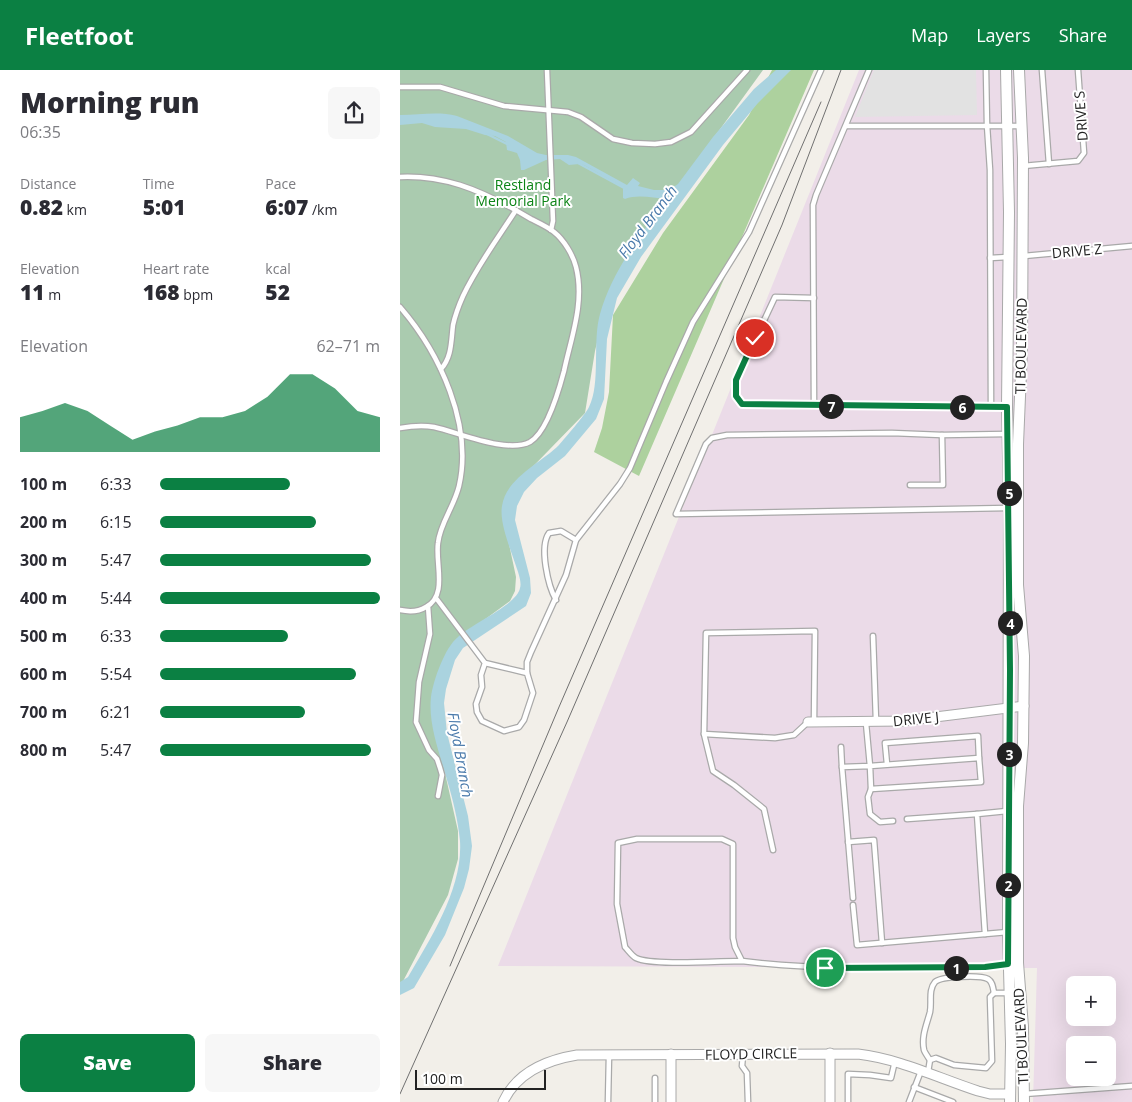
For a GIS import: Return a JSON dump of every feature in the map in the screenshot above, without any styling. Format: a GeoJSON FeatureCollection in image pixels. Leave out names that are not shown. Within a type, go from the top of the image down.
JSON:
{"type":"FeatureCollection","features":[{"type":"Feature","properties":{"kind":"street","name":"TI BOULEVARD"},"geometry":{"type":"LineString","coordinates":[[1006,70],[1009,508],[1008,932],[1024,1046],[1024,1098]]}},
{"type":"Feature","properties":{"kind":"street","name":"TI BOULEVARD"},"geometry":{"type":"LineString","coordinates":[[1010,1098],[1009,993],[1013,963],[1018,806],[1024,706],[1024,656],[1018,576],[1018,444],[1022,349],[1023,166],[1023,126],[1019,70]]}},
{"type":"Feature","properties":{"kind":"street"},"geometry":{"type":"LineString","coordinates":[[1008,257],[1022,256]]}},
{"type":"Feature","properties":{"kind":"street","name":"DRIVE J"},"geometry":{"type":"LineString","coordinates":[[811,722],[866,723],[903,721],[1024,706]]}},
{"type":"Feature","properties":{"kind":"street"},"geometry":{"type":"LineString","coordinates":[[830,1053],[830,1102]]}},
{"type":"Feature","properties":{"kind":"street","name":"FLOYD CIRCLE"},"geometry":{"type":"LineString","coordinates":[[503,1102],[519,1080],[540,1065],[559,1058],[577,1055],[671,1054],[830,1053],[878,1056],[978,1091],[1010,1098]]}},
{"type":"Feature","properties":{"kind":"street"},"geometry":{"type":"LineString","coordinates":[[671,1054],[671,1102]]}},
{"type":"Feature","properties":{"kind":"street"},"geometry":{"type":"LineString","coordinates":[[1010,1098],[1024,1098]]}},
{"type":"Feature","properties":{"kind":"lane"},"geometry":{"type":"LineString","coordinates":[[547,70],[552,160],[553,222],[551,230]]}},
{"type":"Feature","properties":{"kind":"lane"},"geometry":{"type":"LineString","coordinates":[[400,87],[440,87],[504,106],[568,112],[581,117],[618,141],[663,144],[686,136],[696,128],[747,70]]}},
{"type":"Feature","properties":{"kind":"lane"},"geometry":{"type":"LineString","coordinates":[[485,663],[481,675],[482,687],[476,704],[477,712],[482,721],[504,730],[519,727],[524,720],[533,693],[527,673],[527,662],[544,620],[556,600],[566,575],[576,540],[620,484],[630,468],[693,322],[748,232],[821,70]]}},
{"type":"Feature","properties":{"kind":"lane"},"geometry":{"type":"LineString","coordinates":[[814,406],[813,206],[869,70]]}},
{"type":"Feature","properties":{"kind":"lane"},"geometry":{"type":"LineString","coordinates":[[986,70],[990,170],[991,407]]}},
{"type":"Feature","properties":{"kind":"lane"},"geometry":{"type":"LineString","coordinates":[[1042,70],[1049,164]]}},
{"type":"Feature","properties":{"kind":"lane","name":"DRIVE S"},"geometry":{"type":"LineString","coordinates":[[1023,166],[1078,161],[1084,153],[1078,70]]}},
{"type":"Feature","properties":{"kind":"lane"},"geometry":{"type":"LineString","coordinates":[[846,126],[1023,126]]}},
{"type":"Feature","properties":{"kind":"lane"},"geometry":{"type":"LineString","coordinates":[[400,177],[427,178],[460,185],[516,210],[551,230],[558,236],[573,258],[577,268],[579,289],[576,322],[560,387],[537,436],[528,442],[499,444],[432,427],[400,428]]}},
{"type":"Feature","properties":{"kind":"lane"},"geometry":{"type":"LineString","coordinates":[[441,369],[449,356],[454,324],[462,296],[516,210]]}},
{"type":"Feature","properties":{"kind":"lane","name":"DRIVE Z"},"geometry":{"type":"LineString","coordinates":[[1022,256],[1132,246]]}},
{"type":"Feature","properties":{"kind":"lane"},"geometry":{"type":"LineString","coordinates":[[990,258],[1008,257]]}},
{"type":"Feature","properties":{"kind":"lane"},"geometry":{"type":"LineString","coordinates":[[814,298],[775,297],[736,380],[736,396],[742,404],[1007,407]]}},
{"type":"Feature","properties":{"kind":"lane"},"geometry":{"type":"LineString","coordinates":[[400,307],[420,332],[441,369],[451,395],[460,434],[461,473],[455,498],[442,525],[439,536],[437,547],[439,579],[436,598],[428,606],[412,611],[400,610]]}},
{"type":"Feature","properties":{"kind":"lane"},"geometry":{"type":"LineString","coordinates":[[1008,434],[727,435],[712,438],[706,444],[676,514],[1009,508]]}},
{"type":"Feature","properties":{"kind":"lane"},"geometry":{"type":"LineString","coordinates":[[910,485],[943,485],[942,435]]}},
{"type":"Feature","properties":{"kind":"lane"},"geometry":{"type":"LineString","coordinates":[[556,600],[551,591],[546,567],[545,538],[548,533],[561,531],[576,540]]}},
{"type":"Feature","properties":{"kind":"lane"},"geometry":{"type":"LineString","coordinates":[[436,598],[485,663],[527,673]]}},
{"type":"Feature","properties":{"kind":"lane"},"geometry":{"type":"LineString","coordinates":[[428,606],[430,634],[419,682],[416,722],[440,768],[442,775],[438,796]]}},
{"type":"Feature","properties":{"kind":"lane"},"geometry":{"type":"LineString","coordinates":[[704,734],[775,738],[794,735],[811,722],[815,631],[706,633],[704,734],[713,771],[764,809],[773,850]]}},
{"type":"Feature","properties":{"kind":"lane"},"geometry":{"type":"LineString","coordinates":[[872,636],[876,722]]}},
{"type":"Feature","properties":{"kind":"lane"},"geometry":{"type":"LineString","coordinates":[[866,723],[870,766],[871,789],[868,797],[870,814],[880,822],[893,820]]}},
{"type":"Feature","properties":{"kind":"lane"},"geometry":{"type":"LineString","coordinates":[[871,789],[981,782],[978,736],[885,743],[886,764]]}},
{"type":"Feature","properties":{"kind":"lane"},"geometry":{"type":"LineString","coordinates":[[841,747],[853,898]]}},
{"type":"Feature","properties":{"kind":"lane"},"geometry":{"type":"LineString","coordinates":[[842,768],[979,758]]}},
{"type":"Feature","properties":{"kind":"lane"},"geometry":{"type":"LineString","coordinates":[[907,819],[1009,811]]}},
{"type":"Feature","properties":{"kind":"lane"},"geometry":{"type":"LineString","coordinates":[[977,814],[985,934]]}},
{"type":"Feature","properties":{"kind":"lane"},"geometry":{"type":"LineString","coordinates":[[742,961],[733,938],[733,844],[722,839],[637,839],[618,843],[617,904],[625,947],[636,958],[659,962],[742,961],[779,966],[825,968],[985,967],[1013,963]]}},
{"type":"Feature","properties":{"kind":"lane"},"geometry":{"type":"LineString","coordinates":[[848,842],[874,840],[882,943]]}},
{"type":"Feature","properties":{"kind":"lane"},"geometry":{"type":"LineString","coordinates":[[854,905],[857,945],[1008,932]]}},
{"type":"Feature","properties":{"kind":"lane"},"geometry":{"type":"LineString","coordinates":[[908,1102],[914,1087],[930,1060],[936,1058],[954,1065],[986,1068],[992,1061],[990,998],[994,993],[992,983],[988,979],[981,977],[941,978],[934,982],[930,993],[930,1012],[925,1024],[924,1034],[924,1051],[930,1060]]}},
{"type":"Feature","properties":{"kind":"lane"},"geometry":{"type":"LineString","coordinates":[[994,993],[1009,993]]}},
{"type":"Feature","properties":{"kind":"lane"},"geometry":{"type":"LineString","coordinates":[[743,1054],[742,1066],[747,1074],[748,1102]]}},
{"type":"Feature","properties":{"kind":"lane"},"geometry":{"type":"LineString","coordinates":[[608,1102],[609,1055]]}},
{"type":"Feature","properties":{"kind":"lane"},"geometry":{"type":"LineString","coordinates":[[848,1102],[848,1074],[891,1078],[896,1061]]}},
{"type":"Feature","properties":{"kind":"lane"},"geometry":{"type":"LineString","coordinates":[[655,1078],[655,1102]]}},
{"type":"Feature","properties":{"kind":"lane"},"geometry":{"type":"LineString","coordinates":[[1024,1098],[1132,1086]]}},
{"type":"Feature","properties":{"kind":"lane"},"geometry":{"type":"LineString","coordinates":[[914,1087],[953,1102]]}},
{"type":"Feature","properties":{"kind":"shaded area"},"geometry":{"type":"Polygon","coordinates":[[[859,70],[1132,70],[1132,1102],[1033,1102],[1037,968],[498,966],[859,70]]]}},
{"type":"Feature","properties":{"kind":"shaded area"},"geometry":{"type":"Polygon","coordinates":[[[874,70],[976,70],[977,115],[855,117],[874,70]]]}},
{"type":"Feature","properties":{"kind":"green space","name":"Restland Memorial Park"},"geometry":{"type":"Polygon","coordinates":[[[400,70],[763,70],[626,259],[607,301],[595,351],[585,413],[513,487],[502,511],[516,577],[515,591],[510,601],[454,642],[434,724],[458,831],[458,859],[448,895],[400,987],[400,70]]]}},
{"type":"Feature","properties":{"kind":"green space"},"geometry":{"type":"Polygon","coordinates":[[[772,70],[814,70],[639,476],[594,452],[602,428],[609,392],[613,315],[663,233],[749,115],[772,70]]]}},
{"type":"Feature","properties":{"kind":"water"},"geometry":{"type":"Polygon","coordinates":[[[776,70],[791,70],[758,103],[723,145],[641,257],[617,298],[607,339],[604,399],[596,419],[565,456],[537,478],[524,492],[517,506],[515,520],[530,578],[531,593],[526,606],[463,648],[455,660],[446,689],[444,703],[447,733],[468,816],[472,846],[469,869],[464,888],[445,935],[414,988],[400,995],[400,982],[408,977],[444,912],[460,859],[457,818],[431,718],[431,697],[434,682],[444,656],[453,642],[464,632],[511,601],[520,588],[518,571],[502,520],[502,506],[505,496],[517,479],[559,445],[589,407],[595,386],[598,325],[605,298],[628,254],[666,199],[640,197],[625,199],[623,198],[623,187],[584,165],[569,165],[560,159],[546,160],[521,170],[517,153],[507,150],[506,142],[495,136],[466,129],[435,127],[422,123],[400,125],[400,115],[436,113],[457,116],[508,136],[537,153],[576,157],[627,185],[633,178],[640,183],[638,186],[654,190],[669,190],[678,184],[713,137],[754,89],[776,70]]]}},
{"type":"Feature","properties":{"kind":"waterway"},"geometry":{"type":"LineString","coordinates":[[487,134],[509,145]]}},
{"type":"Feature","properties":{"kind":"waterway"},"geometry":{"type":"LineString","coordinates":[[578,163],[626,189]]}},
{"type":"Feature","properties":{"kind":"tram line"},"geometry":{"type":"LineString","coordinates":[[400,1094],[567,722],[782,225],[841,70]]}},
{"type":"Feature","properties":{"kind":"tram line"},"geometry":{"type":"LineString","coordinates":[[450,966],[559,707],[821,102]]}},
{"type":"Feature","properties":{"kind":"route"},"geometry":{"type":"LineString","coordinates":[[755,338],[736,380],[736,396],[742,404],[1007,407],[1010,670],[1008,964],[985,967],[825,968]]}},
{"type":"Feature","properties":{"kind":"water label","name":"Floyd Branch"},"geometry":{"type":"Point","coordinates":[648,222]}},
{"type":"Feature","properties":{"kind":"water label","name":"Floyd Branch"},"geometry":{"type":"Point","coordinates":[460,755]}}]}
